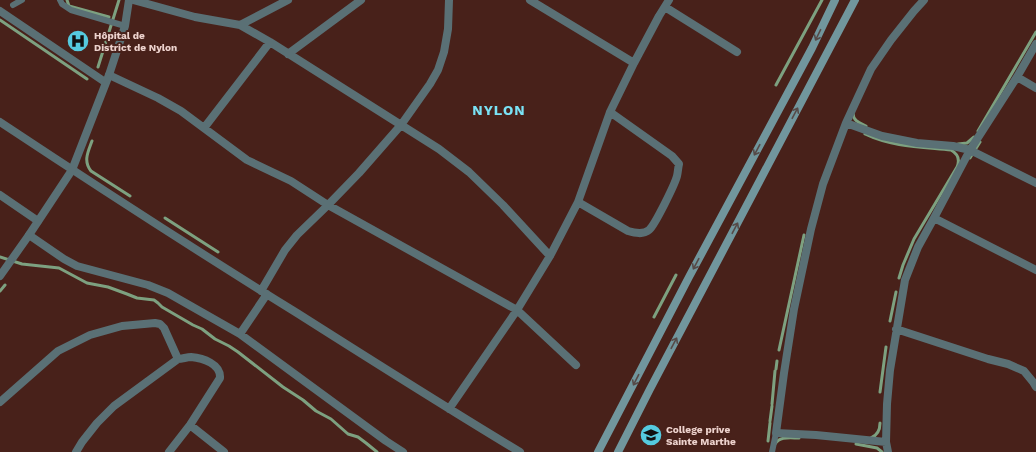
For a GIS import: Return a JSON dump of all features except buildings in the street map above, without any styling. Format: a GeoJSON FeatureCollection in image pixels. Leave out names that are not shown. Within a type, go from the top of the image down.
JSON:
{"type":"FeatureCollection","features":[{"type":"Feature","properties":{"kind":"main road"},"geometry":{"type":"LineString","coordinates":[[598,452],[689,277],[812,48],[835,0]]}},
{"type":"Feature","properties":{"kind":"main road"},"geometry":{"type":"LineString","coordinates":[[618,452],[657,375],[855,0]]}},
{"type":"Feature","properties":{"kind":"street"},"geometry":{"type":"LineString","coordinates":[[2,273],[72,170],[125,26],[129,0]]}},
{"type":"Feature","properties":{"kind":"street"},"geometry":{"type":"LineString","coordinates":[[133,0],[195,17],[240,25],[270,42],[439,149],[469,172],[503,205],[550,256]]}},
{"type":"Feature","properties":{"kind":"street"},"geometry":{"type":"LineString","coordinates":[[240,25],[288,0]]}},
{"type":"Feature","properties":{"kind":"street"},"geometry":{"type":"LineString","coordinates":[[288,54],[361,0]]}},
{"type":"Feature","properties":{"kind":"street"},"geometry":{"type":"LineString","coordinates":[[240,334],[264,292],[285,250],[297,235],[359,174],[401,126],[430,84],[438,70],[444,52],[448,29],[449,0]]}},
{"type":"Feature","properties":{"kind":"street"},"geometry":{"type":"LineString","coordinates":[[530,0],[634,63]]}},
{"type":"Feature","properties":{"kind":"street"},"geometry":{"type":"LineString","coordinates":[[886,442],[816,435],[776,433],[794,309],[811,229],[823,184],[846,123],[871,69],[891,40],[924,0]]}},
{"type":"Feature","properties":{"kind":"street"},"geometry":{"type":"LineString","coordinates":[[450,410],[517,310],[550,256],[578,202],[610,112],[634,63],[667,4],[738,52]]}},
{"type":"Feature","properties":{"kind":"street"},"geometry":{"type":"LineString","coordinates":[[0,11],[107,78],[158,98],[181,111],[247,160],[291,181],[328,205],[517,310],[576,365]]}},
{"type":"Feature","properties":{"kind":"street"},"geometry":{"type":"LineString","coordinates":[[204,128],[270,42]]}},
{"type":"Feature","properties":{"kind":"street"},"geometry":{"type":"LineString","coordinates":[[888,452],[886,442],[890,370],[905,280],[918,247],[970,150],[1017,77],[1036,44]]}},
{"type":"Feature","properties":{"kind":"street"},"geometry":{"type":"LineString","coordinates":[[1017,77],[1036,88]]}},
{"type":"Feature","properties":{"kind":"street"},"geometry":{"type":"LineString","coordinates":[[578,202],[628,231],[642,233],[649,230],[655,222],[677,177],[679,164],[672,156],[610,112]]}},
{"type":"Feature","properties":{"kind":"street"},"geometry":{"type":"LineString","coordinates":[[0,122],[72,170],[264,292],[450,410],[520,452]]}},
{"type":"Feature","properties":{"kind":"street"},"geometry":{"type":"LineString","coordinates":[[846,123],[882,136],[917,143],[953,146],[970,150],[1036,183]]}},
{"type":"Feature","properties":{"kind":"street"},"geometry":{"type":"LineString","coordinates":[[0,195],[38,221]]}},
{"type":"Feature","properties":{"kind":"street"},"geometry":{"type":"LineString","coordinates":[[934,218],[1036,270]]}},
{"type":"Feature","properties":{"kind":"street"},"geometry":{"type":"LineString","coordinates":[[27,238],[77,266],[148,285],[168,293],[240,334],[403,452]]}},
{"type":"Feature","properties":{"kind":"street"},"geometry":{"type":"LineString","coordinates":[[0,402],[58,351],[90,335],[122,326],[155,323],[160,324],[164,328],[178,360]]}},
{"type":"Feature","properties":{"kind":"street"},"geometry":{"type":"LineString","coordinates":[[896,329],[1008,364],[1024,372],[1036,387]]}},
{"type":"Feature","properties":{"kind":"street"},"geometry":{"type":"LineString","coordinates":[[76,452],[97,423],[114,406],[178,360],[189,357],[199,358],[209,362],[218,369],[220,378],[190,425],[169,452]]}},
{"type":"Feature","properties":{"kind":"street"},"geometry":{"type":"LineString","coordinates":[[190,425],[224,452]]}},
{"type":"Feature","properties":{"kind":"lane"},"geometry":{"type":"LineString","coordinates":[[12,5],[22,0]]}},
{"type":"Feature","properties":{"kind":"lane"},"geometry":{"type":"LineString","coordinates":[[60,0],[62,4],[71,10],[125,26]]}},
{"type":"Feature","properties":{"kind":"lane"},"geometry":{"type":"LineString","coordinates":[[772,452],[776,433]]}},
{"type":"Feature","properties":{"kind":"waterway"},"geometry":{"type":"LineString","coordinates":[[67,0],[69,6],[109,17]]}},
{"type":"Feature","properties":{"kind":"waterway"},"geometry":{"type":"LineString","coordinates":[[98,67],[119,0]]}},
{"type":"Feature","properties":{"kind":"waterway"},"geometry":{"type":"LineString","coordinates":[[776,85],[822,0]]}},
{"type":"Feature","properties":{"kind":"waterway"},"geometry":{"type":"LineString","coordinates":[[0,20],[87,79]]}},
{"type":"Feature","properties":{"kind":"waterway"},"geometry":{"type":"LineString","coordinates":[[978,131],[1036,32]]}},
{"type":"Feature","properties":{"kind":"waterway"},"geometry":{"type":"LineString","coordinates":[[853,113],[854,118],[859,123],[866,126]]}},
{"type":"Feature","properties":{"kind":"waterway"},"geometry":{"type":"LineString","coordinates":[[865,134],[896,144],[951,150],[958,157],[957,167],[914,239],[899,278]]}},
{"type":"Feature","properties":{"kind":"waterway"},"geometry":{"type":"LineString","coordinates":[[958,144],[967,143],[974,137]]}},
{"type":"Feature","properties":{"kind":"waterway"},"geometry":{"type":"LineString","coordinates":[[92,141],[87,160],[87,164],[91,171],[130,196]]}},
{"type":"Feature","properties":{"kind":"waterway"},"geometry":{"type":"LineString","coordinates":[[970,158],[980,142]]}},
{"type":"Feature","properties":{"kind":"waterway"},"geometry":{"type":"LineString","coordinates":[[165,218],[218,252]]}},
{"type":"Feature","properties":{"kind":"waterway"},"geometry":{"type":"LineString","coordinates":[[779,350],[804,235]]}},
{"type":"Feature","properties":{"kind":"waterway"},"geometry":{"type":"LineString","coordinates":[[0,257],[22,264],[59,268],[87,283],[108,287],[137,298],[154,300],[162,307],[202,329],[215,339],[238,352],[316,411],[331,419],[348,434],[358,437],[377,452]]}},
{"type":"Feature","properties":{"kind":"waterway"},"geometry":{"type":"LineString","coordinates":[[654,317],[676,275]]}},
{"type":"Feature","properties":{"kind":"waterway"},"geometry":{"type":"LineString","coordinates":[[0,291],[5,285]]}},
{"type":"Feature","properties":{"kind":"waterway"},"geometry":{"type":"LineString","coordinates":[[890,321],[896,292]]}},
{"type":"Feature","properties":{"kind":"waterway"},"geometry":{"type":"LineString","coordinates":[[880,392],[886,347]]}},
{"type":"Feature","properties":{"kind":"waterway"},"geometry":{"type":"LineString","coordinates":[[776,369],[777,361]]}},
{"type":"Feature","properties":{"kind":"waterway"},"geometry":{"type":"LineString","coordinates":[[772,404],[775,371]]}},
{"type":"Feature","properties":{"kind":"waterway"},"geometry":{"type":"LineString","coordinates":[[770,421],[772,406]]}},
{"type":"Feature","properties":{"kind":"waterway"},"geometry":{"type":"LineString","coordinates":[[768,441],[770,423]]}},
{"type":"Feature","properties":{"kind":"waterway"},"geometry":{"type":"LineString","coordinates":[[871,438],[878,432],[880,423]]}},
{"type":"Feature","properties":{"kind":"waterway"},"geometry":{"type":"LineString","coordinates":[[775,444],[777,441],[782,439],[799,438]]}},
{"type":"Feature","properties":{"kind":"waterway"},"geometry":{"type":"LineString","coordinates":[[856,444],[877,448],[882,452]]}},
{"type":"Feature","properties":{"kind":"place","name":"Hôpital de District de Nylon"},"geometry":{"type":"Point","coordinates":[78,41]}},
{"type":"Feature","properties":{"kind":"place","name":"College prive Sainte Marthe"},"geometry":{"type":"Point","coordinates":[651,435]}},
{"type":"Feature","properties":{"kind":"district","name":"NYLON"},"geometry":{"type":"Point","coordinates":[499,110]}}]}
